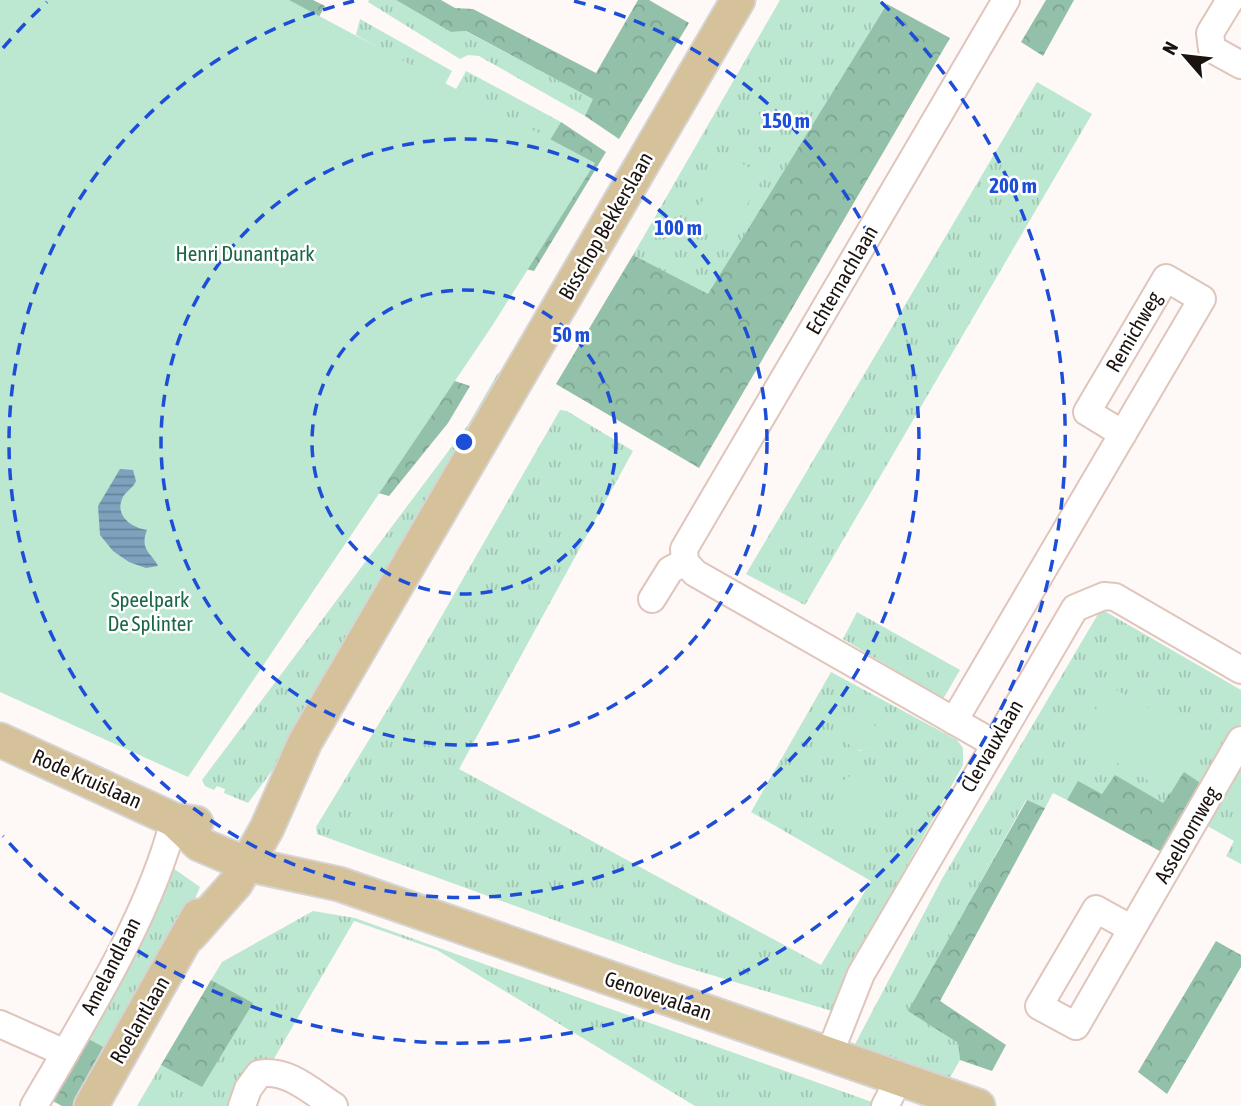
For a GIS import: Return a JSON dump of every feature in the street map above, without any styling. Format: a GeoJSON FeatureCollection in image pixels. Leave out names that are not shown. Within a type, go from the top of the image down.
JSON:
{"type":"FeatureCollection","features":[{"type":"Feature","properties":{"kind":"main road","name":"Bisschop Bekkerslaan"},"geometry":{"type":"LineString","coordinates":[[242,850],[738,0]]}},
{"type":"Feature","properties":{"kind":"main road","name":"Rode Kruislaan"},"geometry":{"type":"LineString","coordinates":[[0,740],[174,820],[209,826],[242,850]]}},
{"type":"Feature","properties":{"kind":"main road","name":"Genovevalaan"},"geometry":{"type":"LineString","coordinates":[[242,850],[829,1055],[892,1093],[978,1106]]}},
{"type":"Feature","properties":{"kind":"main road","name":"Roelantlaan"},"geometry":{"type":"LineString","coordinates":[[91,1106],[242,850]]}},
{"type":"Feature","properties":{"kind":"street","name":"Echternachlaan"},"geometry":{"type":"LineString","coordinates":[[652,598],[670,570],[685,562],[684,549],[1006,0]]}},
{"type":"Feature","properties":{"kind":"street"},"geometry":{"type":"LineString","coordinates":[[1230,0],[1210,33],[1212,49],[1241,65]]}},
{"type":"Feature","properties":{"kind":"street","name":"Remichweg"},"geometry":{"type":"LineString","coordinates":[[954,721],[1123,434],[1202,299],[1166,278],[1087,412],[1123,434]]}},
{"type":"Feature","properties":{"kind":"street"},"geometry":{"type":"LineString","coordinates":[[685,562],[695,573],[717,586],[993,743]]}},
{"type":"Feature","properties":{"kind":"street","name":"Clervauxlaan"},"geometry":{"type":"LineString","coordinates":[[829,1055],[861,974],[993,743],[1075,608],[1104,596],[1130,604],[1241,670]]}},
{"type":"Feature","properties":{"kind":"street","name":"Asselbornweg"},"geometry":{"type":"LineString","coordinates":[[1132,929],[1241,740]]}},
{"type":"Feature","properties":{"kind":"street","name":"Amelandlaan"},"geometry":{"type":"LineString","coordinates":[[34,1106],[112,971],[168,845],[174,820]]}},
{"type":"Feature","properties":{"kind":"street"},"geometry":{"type":"LineString","coordinates":[[0,1024],[65,1053]]}},
{"type":"Feature","properties":{"kind":"street"},"geometry":{"type":"LineString","coordinates":[[242,1106],[248,1089],[259,1074],[272,1071],[288,1077],[334,1106]]}},
{"type":"Feature","properties":{"kind":"green space","name":"Henri Dunantpark"},"geometry":{"type":"Polygon","coordinates":[[[0,0],[289,0],[595,163],[492,326],[188,777],[0,692],[0,0]]]}},
{"type":"Feature","properties":{"kind":"green space"},"geometry":{"type":"Polygon","coordinates":[[[275,0],[313,0],[325,6],[296,58],[275,0]]]}},
{"type":"Feature","properties":{"kind":"green space"},"geometry":{"type":"Polygon","coordinates":[[[396,0],[451,32],[465,31],[594,99],[585,116],[479,56],[468,55],[460,59],[368,2],[396,0]]]}},
{"type":"Feature","properties":{"kind":"green space"},"geometry":{"type":"Polygon","coordinates":[[[396,0],[441,0],[455,8],[473,9],[596,73],[638,0],[649,0],[689,23],[619,139],[585,116],[593,99],[466,31],[451,32],[396,0]]]}},
{"type":"Feature","properties":{"kind":"green space"},"geometry":{"type":"Polygon","coordinates":[[[780,0],[879,0],[887,4],[708,295],[633,255],[780,0]]]}},
{"type":"Feature","properties":{"kind":"green space"},"geometry":{"type":"Polygon","coordinates":[[[1046,0],[1074,0],[1043,56],[1021,42],[1046,0]]]}},
{"type":"Feature","properties":{"kind":"green space"},"geometry":{"type":"Polygon","coordinates":[[[887,4],[950,38],[699,468],[556,384],[633,255],[708,294],[887,4]]]}},
{"type":"Feature","properties":{"kind":"green space"},"geometry":{"type":"Polygon","coordinates":[[[360,19],[452,71],[444,86],[356,35],[360,19]]]}},
{"type":"Feature","properties":{"kind":"green space"},"geometry":{"type":"Polygon","coordinates":[[[466,71],[561,122],[547,146],[454,93],[466,71]]]}},
{"type":"Feature","properties":{"kind":"green space"},"geometry":{"type":"Polygon","coordinates":[[[1037,82],[1092,114],[805,605],[746,574],[1037,82]]]}},
{"type":"Feature","properties":{"kind":"green space"},"geometry":{"type":"Polygon","coordinates":[[[561,122],[606,152],[534,271],[513,266],[547,145],[561,122]]]}},
{"type":"Feature","properties":{"kind":"green space"},"geometry":{"type":"Polygon","coordinates":[[[729,156],[764,176],[724,244],[689,223],[729,156]]]}},
{"type":"Feature","properties":{"kind":"green space"},"geometry":{"type":"Polygon","coordinates":[[[498,373],[505,377],[277,764],[248,803],[224,793],[225,789],[217,786],[214,790],[205,786],[202,780],[468,425],[498,373]]]}},
{"type":"Feature","properties":{"kind":"green space"},"geometry":{"type":"Polygon","coordinates":[[[452,380],[470,386],[448,423],[389,496],[375,492],[452,380]]]}},
{"type":"Feature","properties":{"kind":"green space"},"geometry":{"type":"Polygon","coordinates":[[[560,410],[567,411],[633,451],[459,769],[821,965],[871,881],[751,812],[831,672],[957,740],[963,748],[963,765],[859,952],[832,1011],[675,964],[317,834],[316,827],[398,692],[560,410]],[[859,718],[847,726],[859,751],[869,748],[876,739],[873,724],[859,718]],[[862,773],[844,780],[836,797],[836,807],[862,773]]]}},
{"type":"Feature","properties":{"kind":"green space"},"geometry":{"type":"Polygon","coordinates":[[[1101,609],[1241,690],[1241,724],[1205,786],[1184,773],[1164,803],[1102,794],[1078,782],[1067,800],[1053,793],[1045,808],[1026,800],[909,1011],[958,1043],[960,1060],[948,1081],[853,1048],[942,879],[1101,609]]]}},
{"type":"Feature","properties":{"kind":"green space"},"geometry":{"type":"Polygon","coordinates":[[[857,612],[960,670],[943,699],[843,639],[857,612]]]}},
{"type":"Feature","properties":{"kind":"green space"},"geometry":{"type":"Polygon","coordinates":[[[1109,686],[1203,738],[1171,793],[1078,741],[1109,686]]]}},
{"type":"Feature","properties":{"kind":"green space"},"geometry":{"type":"Polygon","coordinates":[[[861,718],[872,723],[877,734],[872,745],[861,750],[850,745],[845,734],[850,723],[861,718]]]}},
{"type":"Feature","properties":{"kind":"green space"},"geometry":{"type":"Polygon","coordinates":[[[1241,763],[1241,864],[1226,856],[1234,841],[1204,824],[1241,763]]]}},
{"type":"Feature","properties":{"kind":"green space"},"geometry":{"type":"Polygon","coordinates":[[[1184,772],[1205,786],[1165,854],[1067,800],[1078,781],[1102,794],[1115,775],[1163,803],[1184,772]]]}},
{"type":"Feature","properties":{"kind":"green space"},"geometry":{"type":"Polygon","coordinates":[[[862,773],[881,781],[889,800],[881,819],[862,827],[843,819],[835,800],[843,781],[862,773]]]}},
{"type":"Feature","properties":{"kind":"green space"},"geometry":{"type":"Polygon","coordinates":[[[1027,800],[1045,808],[940,1001],[1006,1045],[992,1071],[960,1060],[958,1043],[908,1011],[1027,800]]]}},
{"type":"Feature","properties":{"kind":"green space"},"geometry":{"type":"Polygon","coordinates":[[[170,866],[200,887],[179,936],[111,1051],[85,1037],[170,866]]]}},
{"type":"Feature","properties":{"kind":"green space"},"geometry":{"type":"Polygon","coordinates":[[[313,911],[355,918],[872,1102],[870,1106],[695,1106],[437,950],[354,921],[272,1062],[230,1106],[137,1106],[161,1065],[202,1086],[252,1003],[211,980],[222,962],[313,911]]]}},
{"type":"Feature","properties":{"kind":"green space"},"geometry":{"type":"Polygon","coordinates":[[[1216,941],[1241,955],[1241,967],[1167,1094],[1138,1072],[1216,941]]]}},
{"type":"Feature","properties":{"kind":"green space"},"geometry":{"type":"Polygon","coordinates":[[[211,980],[253,1003],[202,1087],[161,1065],[211,980]]]}},
{"type":"Feature","properties":{"kind":"green space"},"geometry":{"type":"Polygon","coordinates":[[[85,1037],[111,1051],[78,1106],[62,1106],[49,1099],[85,1037]]]}},
{"type":"Feature","properties":{"kind":"water"},"geometry":{"type":"Polygon","coordinates":[[[120,469],[133,470],[136,481],[123,496],[121,511],[131,524],[147,530],[145,547],[158,566],[146,568],[129,562],[113,551],[100,535],[98,506],[120,469]]]}},
{"type":"Feature","properties":{"kind":"park label","name":"Speelpark De Splinter"},"geometry":{"type":"Point","coordinates":[150,612]}}]}
